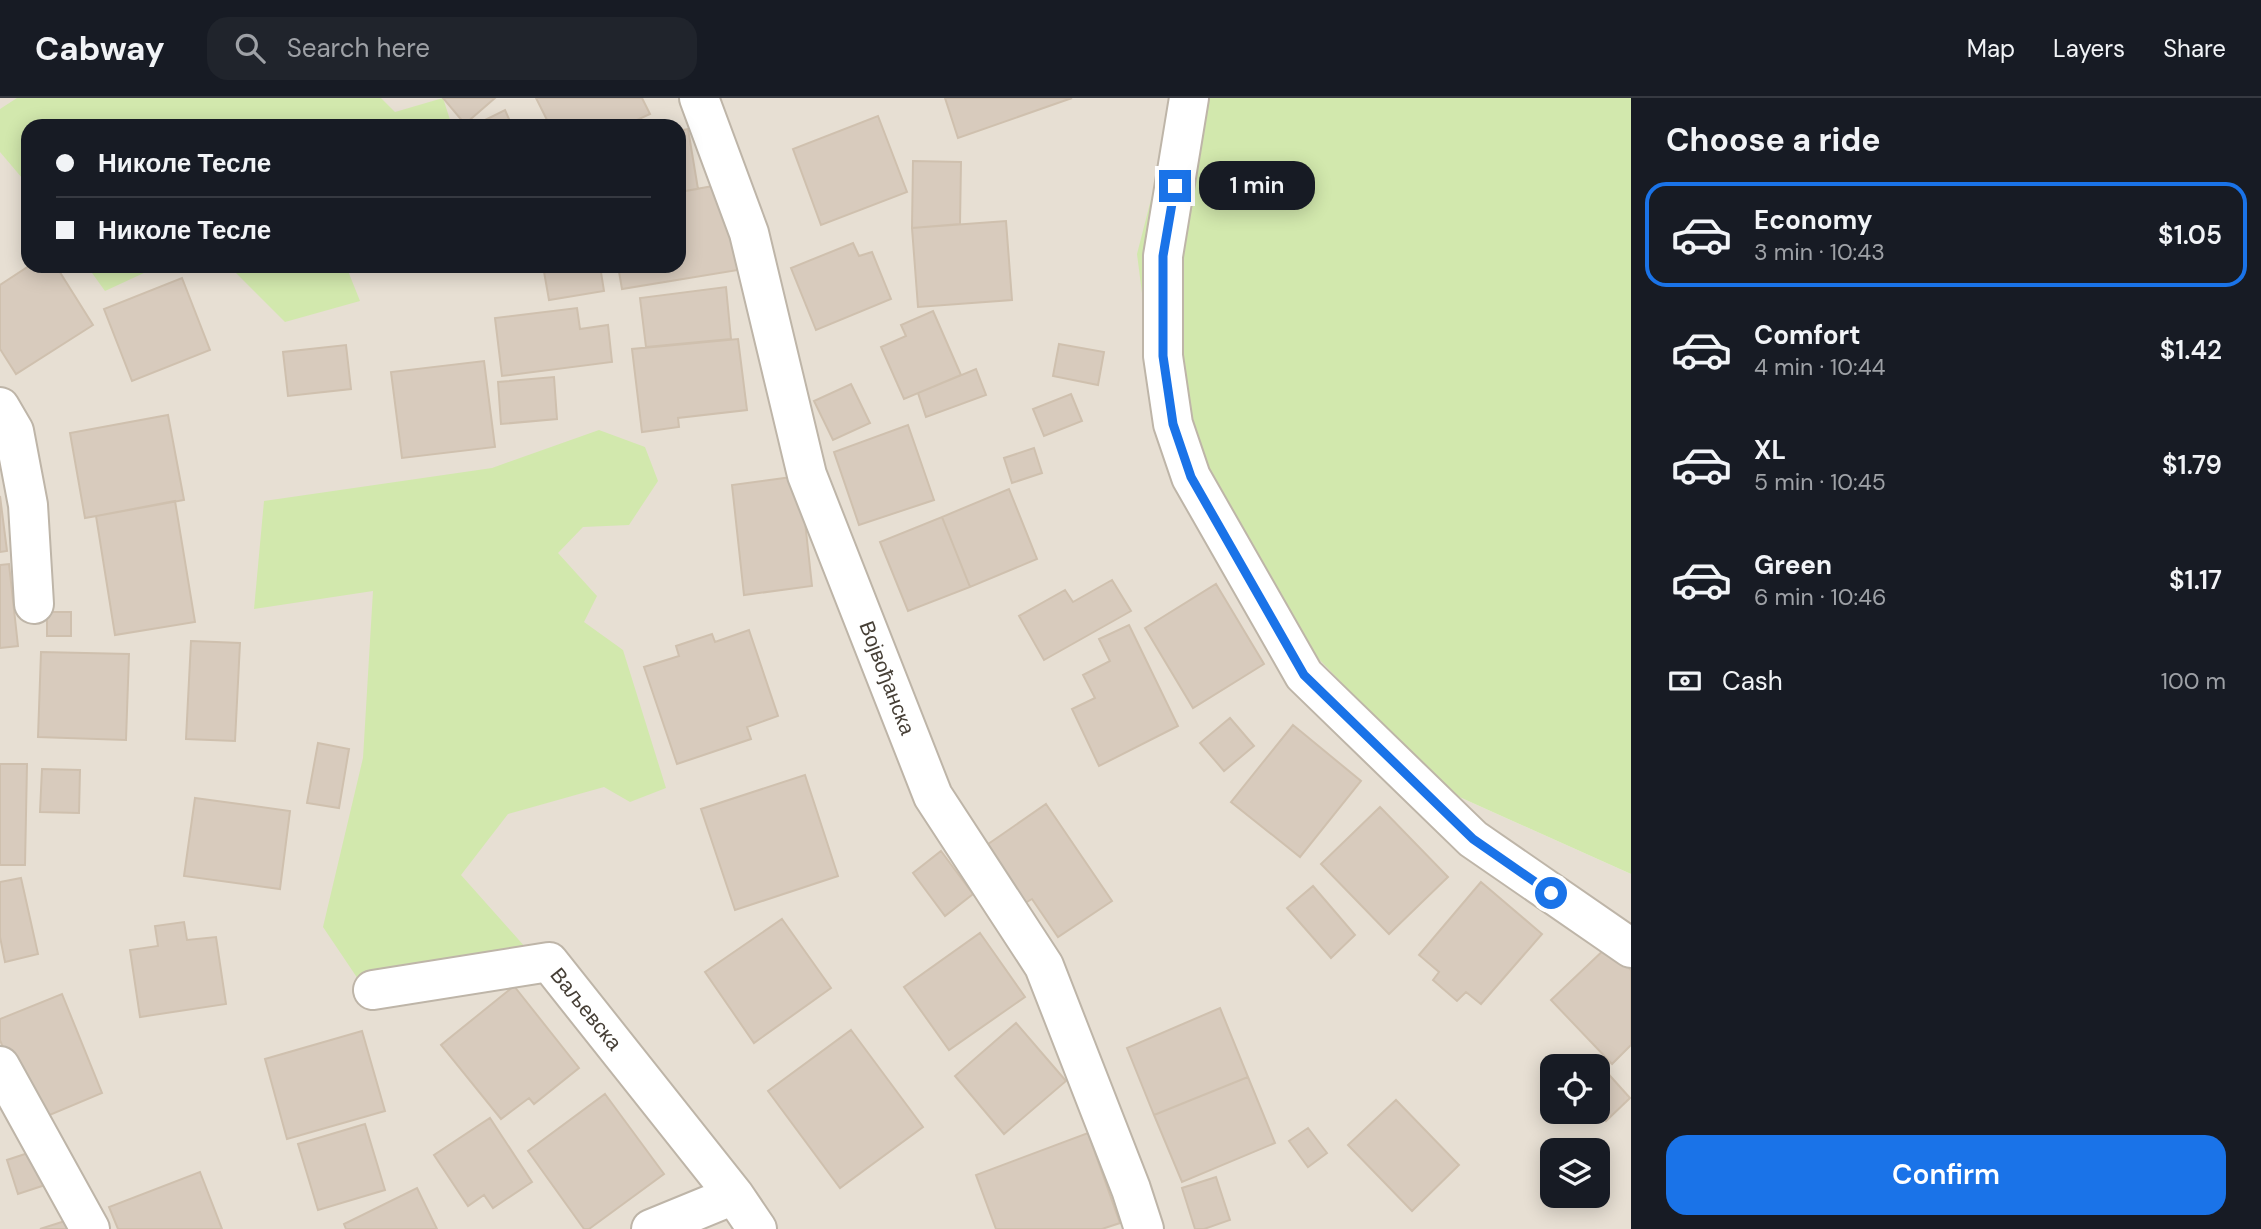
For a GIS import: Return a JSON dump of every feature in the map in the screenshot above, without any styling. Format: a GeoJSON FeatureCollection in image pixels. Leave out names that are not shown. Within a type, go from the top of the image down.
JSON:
{"type":"FeatureCollection","features":[{"type":"Feature","properties":{"kind":"street","name":"Војвођанска"},"geometry":{"type":"LineString","coordinates":[[699,98],[749,233],[807,475],[933,796],[1044,966],[1144,1229]]}},
{"type":"Feature","properties":{"kind":"street"},"geometry":{"type":"LineString","coordinates":[[1189,98],[1163,256],[1163,356],[1173,424],[1191,477],[1304,675],[1473,839],[1631,948]]}},
{"type":"Feature","properties":{"kind":"street"},"geometry":{"type":"LineString","coordinates":[[0,407],[14,431],[25,493],[34,604]]}},
{"type":"Feature","properties":{"kind":"street","name":"Ваљевска"},"geometry":{"type":"LineString","coordinates":[[373,990],[549,962],[734,1195],[757,1229]]}},
{"type":"Feature","properties":{"kind":"street"},"geometry":{"type":"LineString","coordinates":[[0,1066],[90,1229]]}},
{"type":"Feature","properties":{"kind":"street"},"geometry":{"type":"LineString","coordinates":[[651,1229],[734,1195]]}},
{"type":"Feature","properties":{"kind":"shaded area"},"geometry":{"type":"Polygon","coordinates":[[[0,98],[1177,98],[1446,791],[1631,874],[1631,1229],[0,1229],[0,98]]]}},
{"type":"Feature","properties":{"kind":"green space"},"geometry":{"type":"Polygon","coordinates":[[[17,98],[381,98],[395,112],[443,98],[450,119],[21,119],[21,177],[0,152],[0,109],[17,98]]]}},
{"type":"Feature","properties":{"kind":"green space"},"geometry":{"type":"Polygon","coordinates":[[[1177,98],[1631,98],[1631,874],[1446,791],[1288,627],[1163,458],[1137,254],[1177,98]]]}},
{"type":"Feature","properties":{"kind":"green space"},"geometry":{"type":"Polygon","coordinates":[[[92,273],[144,273],[105,291],[92,273]]]}},
{"type":"Feature","properties":{"kind":"green space"},"geometry":{"type":"Polygon","coordinates":[[[236,273],[349,273],[360,301],[285,322],[236,273]]]}},
{"type":"Feature","properties":{"kind":"green space"},"geometry":{"type":"Polygon","coordinates":[[[599,430],[645,447],[658,481],[629,525],[583,527],[558,553],[597,596],[584,622],[623,650],[666,788],[630,802],[604,787],[508,814],[461,875],[526,948],[358,979],[323,927],[363,758],[373,591],[254,609],[264,501],[492,468],[599,430]]]}},
{"type":"Feature","properties":{"kind":"building"},"geometry":{"type":"Polygon","coordinates":[[[443,98],[495,98],[471,119],[461,119],[443,98]]]}},
{"type":"Feature","properties":{"kind":"building"},"geometry":{"type":"Polygon","coordinates":[[[536,98],[642,98],[650,114],[639,119],[546,119],[536,98]]]}},
{"type":"Feature","properties":{"kind":"building"},"geometry":{"type":"Polygon","coordinates":[[[945,98],[1072,98],[958,138],[945,98]]]}},
{"type":"Feature","properties":{"kind":"building"},"geometry":{"type":"Polygon","coordinates":[[[505,110],[509,119],[487,119],[505,110]]]}},
{"type":"Feature","properties":{"kind":"building"},"geometry":{"type":"Polygon","coordinates":[[[878,116],[907,192],[821,225],[793,149],[878,116]]]}},
{"type":"Feature","properties":{"kind":"building"},"geometry":{"type":"Polygon","coordinates":[[[686,129],[698,189],[686,191],[686,129]]]}},
{"type":"Feature","properties":{"kind":"building"},"geometry":{"type":"Polygon","coordinates":[[[913,161],[961,162],[960,224],[912,228],[913,161]]]}},
{"type":"Feature","properties":{"kind":"building"},"geometry":{"type":"Polygon","coordinates":[[[730,183],[744,269],[622,289],[619,273],[686,273],[686,191],[730,183]]]}},
{"type":"Feature","properties":{"kind":"building"},"geometry":{"type":"Polygon","coordinates":[[[1006,221],[1012,300],[918,307],[912,228],[1006,221]]]}},
{"type":"Feature","properties":{"kind":"building"},"geometry":{"type":"Polygon","coordinates":[[[853,243],[859,256],[872,252],[891,299],[816,330],[791,268],[853,243]]]}},
{"type":"Feature","properties":{"kind":"building"},"geometry":{"type":"Polygon","coordinates":[[[21,271],[60,273],[93,325],[16,374],[0,349],[0,285],[21,271]]]}},
{"type":"Feature","properties":{"kind":"building"},"geometry":{"type":"Polygon","coordinates":[[[544,273],[601,273],[604,291],[549,300],[544,273]]]}},
{"type":"Feature","properties":{"kind":"building"},"geometry":{"type":"Polygon","coordinates":[[[182,278],[210,350],[132,381],[104,309],[182,278]]]}},
{"type":"Feature","properties":{"kind":"building"},"geometry":{"type":"Polygon","coordinates":[[[726,287],[731,339],[646,347],[640,298],[726,287]]]}},
{"type":"Feature","properties":{"kind":"building"},"geometry":{"type":"Polygon","coordinates":[[[577,308],[580,329],[608,325],[612,362],[502,376],[495,318],[577,308]]]}},
{"type":"Feature","properties":{"kind":"building"},"geometry":{"type":"Polygon","coordinates":[[[933,311],[961,375],[904,399],[881,347],[906,336],[901,325],[933,311]]]}},
{"type":"Feature","properties":{"kind":"building"},"geometry":{"type":"Polygon","coordinates":[[[738,339],[747,410],[678,418],[679,427],[642,432],[632,349],[738,339]]]}},
{"type":"Feature","properties":{"kind":"building"},"geometry":{"type":"Polygon","coordinates":[[[1059,344],[1104,352],[1098,385],[1053,376],[1059,344]]]}},
{"type":"Feature","properties":{"kind":"building"},"geometry":{"type":"Polygon","coordinates":[[[346,345],[351,389],[288,396],[283,352],[346,345]]]}},
{"type":"Feature","properties":{"kind":"building"},"geometry":{"type":"Polygon","coordinates":[[[484,361],[495,447],[402,458],[391,372],[484,361]]]}},
{"type":"Feature","properties":{"kind":"building"},"geometry":{"type":"Polygon","coordinates":[[[976,369],[986,395],[926,417],[918,393],[976,369]]]}},
{"type":"Feature","properties":{"kind":"building"},"geometry":{"type":"Polygon","coordinates":[[[554,377],[557,419],[501,424],[498,382],[554,377]]]}},
{"type":"Feature","properties":{"kind":"building"},"geometry":{"type":"Polygon","coordinates":[[[851,384],[870,423],[833,440],[814,401],[851,384]]]}},
{"type":"Feature","properties":{"kind":"building"},"geometry":{"type":"Polygon","coordinates":[[[1071,394],[1082,421],[1044,436],[1033,409],[1071,394]]]}},
{"type":"Feature","properties":{"kind":"building"},"geometry":{"type":"Polygon","coordinates":[[[168,415],[184,500],[85,518],[70,433],[168,415]]]}},
{"type":"Feature","properties":{"kind":"building"},"geometry":{"type":"Polygon","coordinates":[[[908,425],[934,500],[859,525],[834,452],[908,425]]]}},
{"type":"Feature","properties":{"kind":"building"},"geometry":{"type":"Polygon","coordinates":[[[1034,448],[1042,473],[1012,483],[1004,458],[1034,448]]]}},
{"type":"Feature","properties":{"kind":"building"},"geometry":{"type":"Polygon","coordinates":[[[800,476],[812,586],[744,595],[732,485],[800,476]]]}},
{"type":"Feature","properties":{"kind":"building"},"geometry":{"type":"Polygon","coordinates":[[[1009,489],[1037,559],[970,587],[942,517],[1009,489]]]}},
{"type":"Feature","properties":{"kind":"building"},"geometry":{"type":"Polygon","coordinates":[[[0,496],[7,551],[0,552],[0,496]]]}},
{"type":"Feature","properties":{"kind":"building"},"geometry":{"type":"Polygon","coordinates":[[[175,501],[195,622],[115,635],[96,516],[175,501]]]}},
{"type":"Feature","properties":{"kind":"building"},"geometry":{"type":"Polygon","coordinates":[[[942,517],[970,587],[908,611],[880,542],[942,517]]]}},
{"type":"Feature","properties":{"kind":"building"},"geometry":{"type":"Polygon","coordinates":[[[9,564],[18,646],[0,648],[0,565],[9,564]]]}},
{"type":"Feature","properties":{"kind":"building"},"geometry":{"type":"Polygon","coordinates":[[[1112,580],[1131,611],[1044,660],[1019,616],[1065,590],[1073,602],[1112,580]]]}},
{"type":"Feature","properties":{"kind":"building"},"geometry":{"type":"Polygon","coordinates":[[[1216,584],[1264,664],[1193,708],[1145,628],[1216,584]]]}},
{"type":"Feature","properties":{"kind":"building"},"geometry":{"type":"Polygon","coordinates":[[[47,612],[71,612],[71,636],[47,636],[47,612]]]}},
{"type":"Feature","properties":{"kind":"building"},"geometry":{"type":"Polygon","coordinates":[[[1129,625],[1178,726],[1099,766],[1072,709],[1095,698],[1083,675],[1110,661],[1099,639],[1129,625]]]}},
{"type":"Feature","properties":{"kind":"building"},"geometry":{"type":"Polygon","coordinates":[[[749,630],[778,716],[747,727],[751,739],[677,764],[644,667],[679,656],[676,646],[712,634],[715,642],[749,630]]]}},
{"type":"Feature","properties":{"kind":"building"},"geometry":{"type":"Polygon","coordinates":[[[191,641],[240,643],[235,741],[186,739],[191,641]]]}},
{"type":"Feature","properties":{"kind":"building"},"geometry":{"type":"Polygon","coordinates":[[[41,652],[129,654],[126,740],[38,737],[41,652]]]}},
{"type":"Feature","properties":{"kind":"building"},"geometry":{"type":"Polygon","coordinates":[[[1230,718],[1254,746],[1224,771],[1200,743],[1230,718]]]}},
{"type":"Feature","properties":{"kind":"building"},"geometry":{"type":"Polygon","coordinates":[[[1293,725],[1361,781],[1300,857],[1231,802],[1293,725]]]}},
{"type":"Feature","properties":{"kind":"building"},"geometry":{"type":"Polygon","coordinates":[[[318,743],[349,749],[339,808],[307,803],[318,743]]]}},
{"type":"Feature","properties":{"kind":"building"},"geometry":{"type":"Polygon","coordinates":[[[0,764],[27,764],[25,865],[0,865],[0,764]]]}},
{"type":"Feature","properties":{"kind":"building"},"geometry":{"type":"Polygon","coordinates":[[[42,769],[80,770],[79,813],[40,812],[42,769]]]}},
{"type":"Feature","properties":{"kind":"building"},"geometry":{"type":"Polygon","coordinates":[[[805,775],[838,876],[735,910],[701,809],[805,775]]]}},
{"type":"Feature","properties":{"kind":"building"},"geometry":{"type":"Polygon","coordinates":[[[195,798],[290,811],[280,889],[184,876],[195,798]]]}},
{"type":"Feature","properties":{"kind":"building"},"geometry":{"type":"Polygon","coordinates":[[[1046,804],[1112,901],[1058,937],[1032,899],[1020,906],[981,849],[1046,804]]]}},
{"type":"Feature","properties":{"kind":"building"},"geometry":{"type":"Polygon","coordinates":[[[1380,807],[1448,877],[1389,934],[1321,864],[1380,807]]]}},
{"type":"Feature","properties":{"kind":"building"},"geometry":{"type":"Polygon","coordinates":[[[941,851],[973,894],[945,916],[913,873],[941,851]]]}},
{"type":"Feature","properties":{"kind":"building"},"geometry":{"type":"Polygon","coordinates":[[[21,878],[38,954],[5,962],[0,937],[0,882],[21,878]]]}},
{"type":"Feature","properties":{"kind":"building"},"geometry":{"type":"Polygon","coordinates":[[[1481,882],[1542,934],[1481,1004],[1466,992],[1457,1001],[1433,980],[1439,972],[1419,955],[1481,882]]]}},
{"type":"Feature","properties":{"kind":"building"},"geometry":{"type":"Polygon","coordinates":[[[1313,886],[1355,935],[1331,958],[1287,908],[1313,886]]]}},
{"type":"Feature","properties":{"kind":"building"},"geometry":{"type":"Polygon","coordinates":[[[782,919],[831,988],[754,1043],[705,972],[782,919]]]}},
{"type":"Feature","properties":{"kind":"building"},"geometry":{"type":"Polygon","coordinates":[[[184,922],[187,940],[216,937],[226,1004],[140,1017],[130,950],[158,946],[155,926],[184,922]]]}},
{"type":"Feature","properties":{"kind":"building"},"geometry":{"type":"Polygon","coordinates":[[[980,933],[1025,997],[949,1050],[904,987],[980,933]]]}},
{"type":"Feature","properties":{"kind":"building"},"geometry":{"type":"Polygon","coordinates":[[[1608,946],[1631,970],[1631,1045],[1612,1064],[1610,1054],[1602,1054],[1551,1000],[1608,946]]]}},
{"type":"Feature","properties":{"kind":"building"},"geometry":{"type":"Polygon","coordinates":[[[514,986],[579,1068],[534,1104],[529,1098],[501,1119],[441,1045],[514,986]]]}},
{"type":"Feature","properties":{"kind":"building"},"geometry":{"type":"Polygon","coordinates":[[[62,994],[102,1093],[33,1122],[0,1040],[0,1019],[62,994]]]}},
{"type":"Feature","properties":{"kind":"building"},"geometry":{"type":"Polygon","coordinates":[[[1220,1008],[1248,1077],[1154,1115],[1127,1048],[1220,1008]]]}},
{"type":"Feature","properties":{"kind":"building"},"geometry":{"type":"Polygon","coordinates":[[[1016,1023],[1066,1081],[1004,1134],[955,1076],[1016,1023]]]}},
{"type":"Feature","properties":{"kind":"building"},"geometry":{"type":"Polygon","coordinates":[[[851,1030],[923,1127],[840,1188],[768,1091],[851,1030]]]}},
{"type":"Feature","properties":{"kind":"building"},"geometry":{"type":"Polygon","coordinates":[[[362,1031],[385,1111],[287,1139],[265,1059],[362,1031]]]}},
{"type":"Feature","properties":{"kind":"building"},"geometry":{"type":"Polygon","coordinates":[[[1610,1076],[1630,1098],[1610,1117],[1610,1076]]]}},
{"type":"Feature","properties":{"kind":"building"},"geometry":{"type":"Polygon","coordinates":[[[1248,1077],[1275,1143],[1182,1182],[1154,1115],[1248,1077]]]}},
{"type":"Feature","properties":{"kind":"building"},"geometry":{"type":"Polygon","coordinates":[[[605,1094],[664,1174],[589,1229],[584,1229],[528,1151],[605,1094]]]}},
{"type":"Feature","properties":{"kind":"building"},"geometry":{"type":"Polygon","coordinates":[[[1396,1100],[1459,1165],[1412,1211],[1348,1145],[1396,1100]]]}},
{"type":"Feature","properties":{"kind":"building"},"geometry":{"type":"Polygon","coordinates":[[[490,1118],[532,1182],[493,1208],[484,1195],[468,1206],[434,1155],[490,1118]]]}},
{"type":"Feature","properties":{"kind":"building"},"geometry":{"type":"Polygon","coordinates":[[[365,1124],[385,1190],[318,1210],[298,1144],[365,1124]]]}},
{"type":"Feature","properties":{"kind":"building"},"geometry":{"type":"Polygon","coordinates":[[[1308,1128],[1327,1153],[1308,1167],[1289,1141],[1308,1128]]]}},
{"type":"Feature","properties":{"kind":"building"},"geometry":{"type":"Polygon","coordinates":[[[1088,1133],[1120,1223],[1102,1229],[996,1229],[976,1175],[1088,1133]]]}},
{"type":"Feature","properties":{"kind":"building"},"geometry":{"type":"Polygon","coordinates":[[[34,1151],[45,1185],[18,1194],[7,1160],[34,1151]]]}},
{"type":"Feature","properties":{"kind":"building"},"geometry":{"type":"Polygon","coordinates":[[[200,1172],[222,1229],[118,1229],[109,1207],[200,1172]]]}},
{"type":"Feature","properties":{"kind":"building"},"geometry":{"type":"Polygon","coordinates":[[[1216,1177],[1230,1220],[1204,1229],[1195,1229],[1182,1188],[1216,1177]]]}},
{"type":"Feature","properties":{"kind":"building"},"geometry":{"type":"Polygon","coordinates":[[[417,1188],[437,1229],[346,1229],[344,1224],[417,1188]]]}},
{"type":"Feature","properties":{"kind":"building"},"geometry":{"type":"Polygon","coordinates":[[[68,1220],[71,1229],[40,1229],[68,1220]]]}},
{"type":"Feature","properties":{"kind":"route"},"geometry":{"type":"LineString","coordinates":[[1175,186],[1163,256],[1163,356],[1173,424],[1191,477],[1304,675],[1473,839],[1551,893]]}}]}
